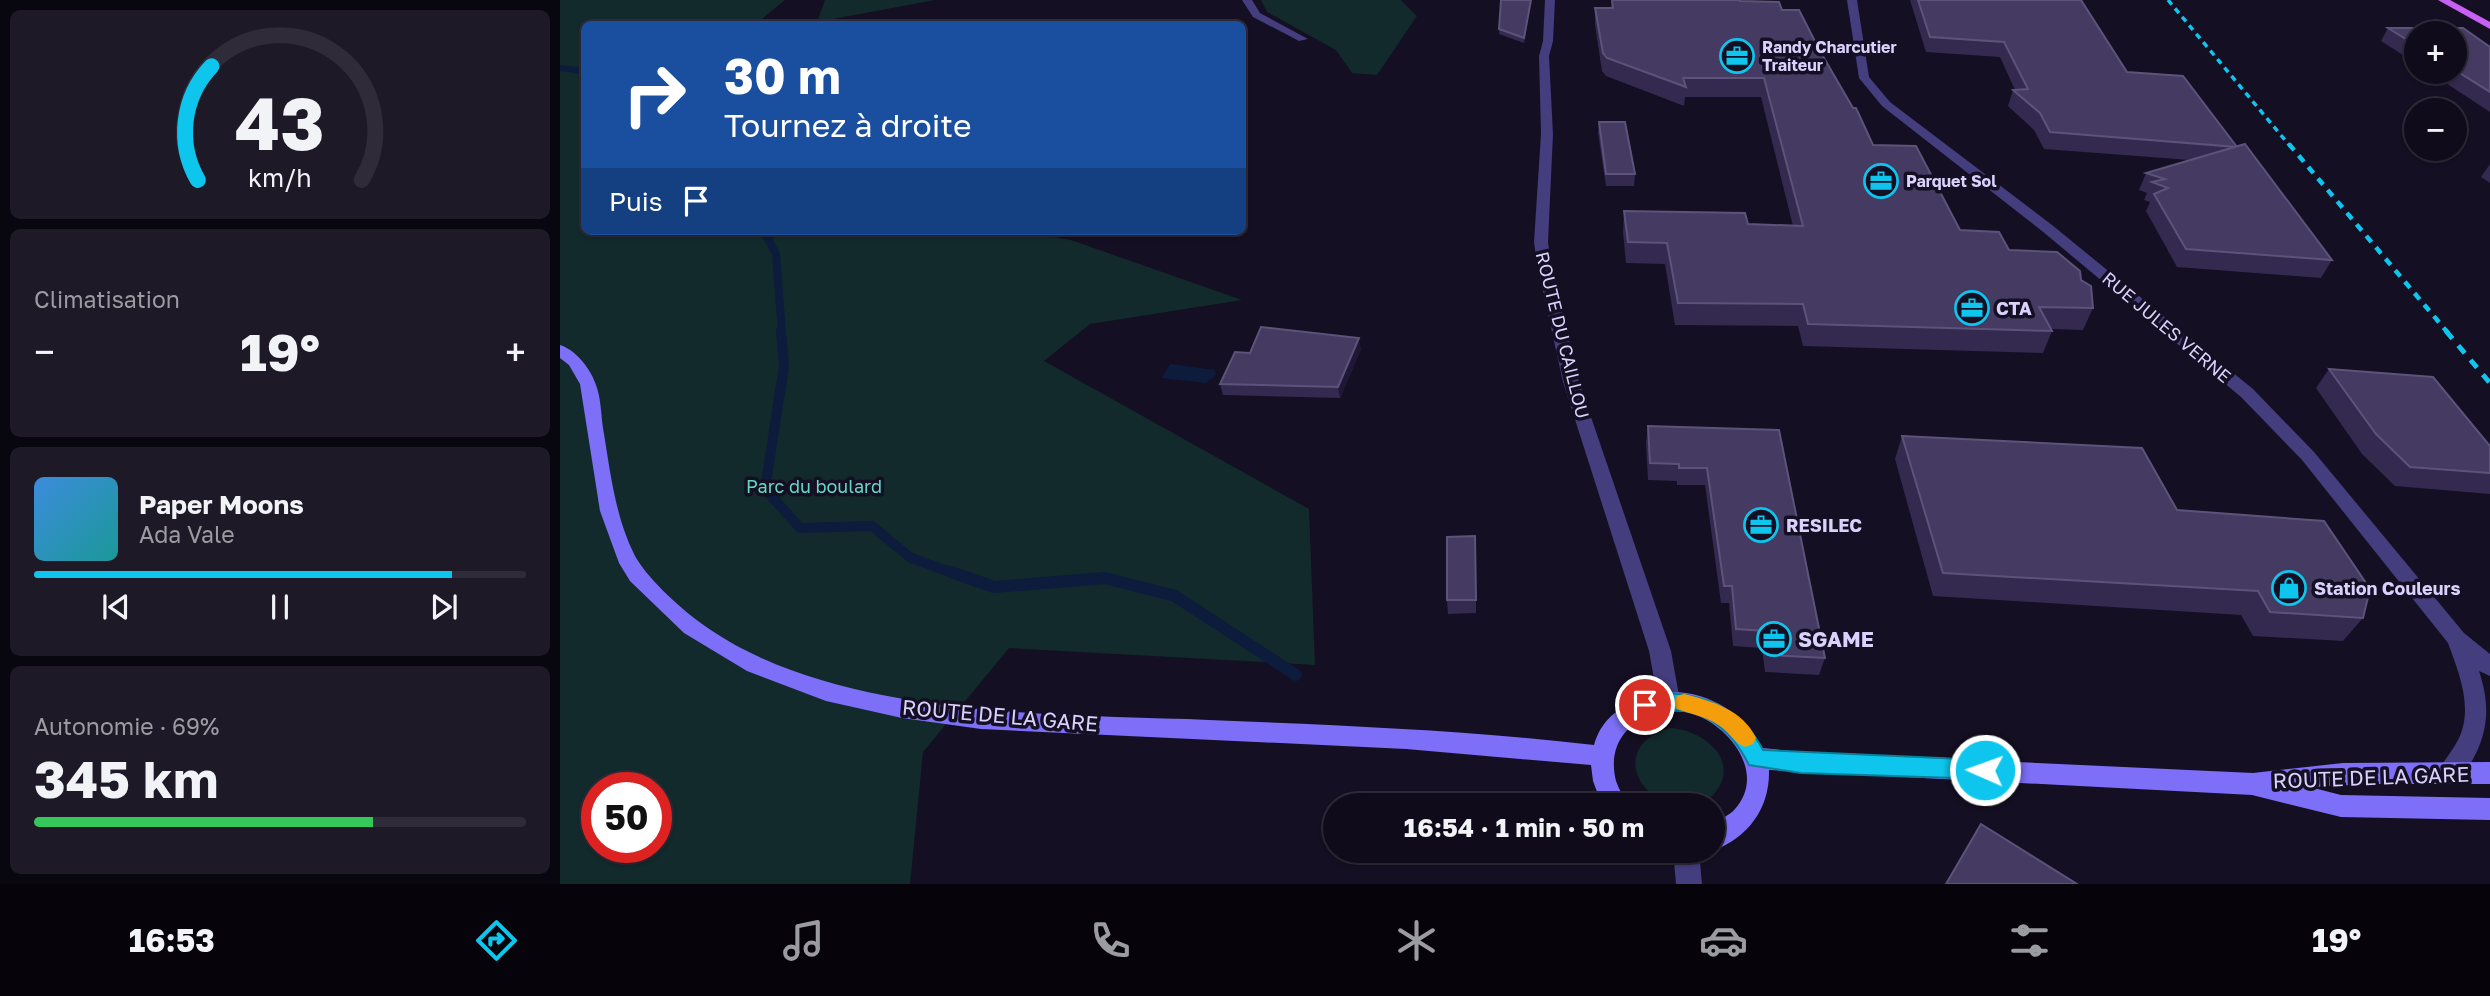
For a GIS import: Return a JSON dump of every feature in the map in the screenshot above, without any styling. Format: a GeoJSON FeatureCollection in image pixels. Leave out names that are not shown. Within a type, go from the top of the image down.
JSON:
{"type":"FeatureCollection","features":[{"type":"Feature","properties":{"kind":"main road"},"geometry":{"type":"LineString","coordinates":[[2443,0],[2490,26]]}},
{"type":"Feature","properties":{"kind":"main road"},"geometry":{"type":"LineString","coordinates":[[2461,0],[2490,16]]}},
{"type":"Feature","properties":{"kind":"main road","name":"ROUTE DE LA GARE"},"geometry":{"type":"LineString","coordinates":[[560,350],[575,362],[588,384],[616,535],[636,574],[690,627],[746,661],[782,676],[840,694],[915,709],[986,718],[1349,736],[1602,756]]}},
{"type":"Feature","properties":{"kind":"main road"},"geometry":{"type":"LineString","coordinates":[[1610,793],[1603,780],[1602,756],[1609,734],[1624,717],[1645,705],[1669,701],[1691,703],[1712,710],[1731,723],[1746,739],[1756,758],[1759,778],[1757,798],[1748,815],[1735,828],[1725,833]]}},
{"type":"Feature","properties":{"kind":"main road","name":"ROUTE DE LA GARE"},"geometry":{"type":"LineString","coordinates":[[1756,758],[1801,763],[2252,784],[2341,806],[2490,809]]}},
{"type":"Feature","properties":{"kind":"main road","name":"ROUTE DE LA GARE"},"geometry":{"type":"LineString","coordinates":[[2252,784],[2304,776],[2490,773]]}},
{"type":"Feature","properties":{"kind":"street"},"geometry":{"type":"LineString","coordinates":[[1247,0],[1256,15],[1303,39]]}},
{"type":"Feature","properties":{"kind":"street","name":"ROUTE DU CAILLOU"},"geometry":{"type":"LineString","coordinates":[[1550,0],[1548,41],[1544,56],[1547,134],[1541,242],[1571,382],[1663,663],[1669,701]]}},
{"type":"Feature","properties":{"kind":"street","name":"RUE JULES VERNE"},"geometry":{"type":"LineString","coordinates":[[1852,0],[1864,78],[1886,104],[2047,228],[2247,393],[2308,456],[2457,639],[2490,667]]}},
{"type":"Feature","properties":{"kind":"street"},"geometry":{"type":"LineString","coordinates":[[2449,773],[2462,760],[2476,738],[2482,703],[2457,639]]}},
{"type":"Feature","properties":{"kind":"street"},"geometry":{"type":"LineString","coordinates":[[1687,863],[1689,884]]}},
{"type":"Feature","properties":{"kind":"green space","name":"Parc du boulard"},"geometry":{"type":"Polygon","coordinates":[[[560,0],[785,0],[760,21],[581,21],[581,235],[1044,235],[1071,240],[1242,300],[1090,324],[1044,361],[1309,509],[1315,665],[1009,648],[923,752],[910,884],[560,884],[560,0]]]}},
{"type":"Feature","properties":{"kind":"green space"},"geometry":{"type":"Polygon","coordinates":[[[825,0],[935,0],[822,21],[817,21],[825,0]]]}},
{"type":"Feature","properties":{"kind":"green space"},"geometry":{"type":"Polygon","coordinates":[[[1261,0],[1401,0],[1417,16],[1377,75],[1352,73],[1336,50],[1267,12],[1261,0]]]}},
{"type":"Feature","properties":{"kind":"green space"},"geometry":{"type":"Polygon","coordinates":[[[1671,728],[1701,737],[1712,746],[1720,756],[1724,768],[1722,780],[1715,792],[1652,793],[1646,789],[1638,776],[1635,762],[1640,748],[1651,736],[1671,728]]]}},
{"type":"Feature","properties":{"kind":"water"},"geometry":{"type":"Polygon","coordinates":[[[1170,364],[1215,370],[1216,375],[1206,383],[1161,378],[1170,364]]]}},
{"type":"Feature","properties":{"kind":"building"},"geometry":{"type":"Polygon","coordinates":[[[1501,0],[1531,0],[1524,38],[1499,29],[1501,0]]]}},
{"type":"Feature","properties":{"kind":"building"},"geometry":{"type":"Polygon","coordinates":[[[1612,0],[1779,2],[1782,10],[1799,10],[1853,108],[1856,108],[1873,145],[1916,146],[1960,230],[1999,232],[2009,250],[2057,252],[2080,271],[2081,280],[2091,286],[2093,308],[2039,307],[2052,331],[1808,324],[1803,304],[1678,303],[1667,243],[1628,242],[1624,211],[1745,213],[1748,224],[1803,226],[1764,78],[1683,78],[1686,87],[1607,58],[1603,53],[1595,8],[1613,8],[1612,0]]]}},
{"type":"Feature","properties":{"kind":"building"},"geometry":{"type":"Polygon","coordinates":[[[1918,0],[2081,0],[2127,72],[2183,76],[2237,147],[2050,132],[2040,113],[2013,90],[2028,89],[2004,42],[1930,37],[1918,0]]]}},
{"type":"Feature","properties":{"kind":"building"},"geometry":{"type":"Polygon","coordinates":[[[2388,28],[2404,28],[2404,38],[2388,28]]]}},
{"type":"Feature","properties":{"kind":"building"},"geometry":{"type":"Polygon","coordinates":[[[2467,31],[2490,47],[2490,92],[2467,78],[2467,31]]]}},
{"type":"Feature","properties":{"kind":"building"},"geometry":{"type":"Polygon","coordinates":[[[1599,122],[1625,122],[1635,174],[1606,174],[1599,122]]]}},
{"type":"Feature","properties":{"kind":"building"},"geometry":{"type":"Polygon","coordinates":[[[2245,144],[2332,260],[2186,249],[2154,194],[2168,188],[2152,182],[2165,179],[2146,173],[2245,144]]]}},
{"type":"Feature","properties":{"kind":"building"},"geometry":{"type":"Polygon","coordinates":[[[1261,327],[1359,338],[1338,387],[1220,384],[1235,352],[1250,353],[1261,327]]]}},
{"type":"Feature","properties":{"kind":"building"},"geometry":{"type":"Polygon","coordinates":[[[2329,369],[2433,377],[2490,446],[2490,473],[2410,467],[2376,434],[2329,369]]]}},
{"type":"Feature","properties":{"kind":"building"},"geometry":{"type":"Polygon","coordinates":[[[1648,426],[1779,430],[1825,658],[1769,655],[1766,631],[1736,629],[1732,586],[1724,586],[1707,468],[1679,468],[1679,464],[1650,463],[1648,426]]]}},
{"type":"Feature","properties":{"kind":"building"},"geometry":{"type":"Polygon","coordinates":[[[1902,436],[2142,448],[2177,510],[2324,521],[2370,589],[2363,618],[2270,612],[2258,591],[1943,573],[1902,436]]]}},
{"type":"Feature","properties":{"kind":"building"},"geometry":{"type":"Polygon","coordinates":[[[1475,536],[1476,600],[1447,600],[1447,537],[1475,536]]]}},
{"type":"Feature","properties":{"kind":"building"},"geometry":{"type":"Polygon","coordinates":[[[1981,824],[2077,884],[1946,884],[1981,824]]]}},
{"type":"Feature","properties":{"kind":"waterway"},"geometry":{"type":"LineString","coordinates":[[560,68],[581,71]]}},
{"type":"Feature","properties":{"kind":"waterway"},"geometry":{"type":"LineString","coordinates":[[766,235],[776,254],[782,333]]}},
{"type":"Feature","properties":{"kind":"waterway"},"geometry":{"type":"LineString","coordinates":[[781,331],[784,366],[765,489],[800,528],[872,526],[911,558],[956,574]]}},
{"type":"Feature","properties":{"kind":"waterway"},"geometry":{"type":"LineString","coordinates":[[951,572],[994,587],[1105,578],[1175,596],[1296,675]]}},
{"type":"Feature","properties":{"kind":"railway"},"geometry":{"type":"LineString","coordinates":[[2168,0],[2290,146]]}},
{"type":"Feature","properties":{"kind":"railway"},"geometry":{"type":"LineString","coordinates":[[2289,144],[2448,333]]}},
{"type":"Feature","properties":{"kind":"railway"},"geometry":{"type":"LineString","coordinates":[[2446,331],[2490,383]]}},
{"type":"Feature","properties":{"kind":"slow traffic"},"geometry":{"type":"LineString","coordinates":[[1684,703],[1712,710],[1731,723],[1745,738]]}},
{"type":"Feature","properties":{"kind":"place","name":"Randy Charcutier Traiteur"},"geometry":{"type":"Point","coordinates":[1737,56]}},
{"type":"Feature","properties":{"kind":"place","name":"Parquet Sol"},"geometry":{"type":"Point","coordinates":[1881,181]}},
{"type":"Feature","properties":{"kind":"place","name":"CTA"},"geometry":{"type":"Point","coordinates":[1972,308]}},
{"type":"Feature","properties":{"kind":"place","name":"RESILEC"},"geometry":{"type":"Point","coordinates":[1761,525]}},
{"type":"Feature","properties":{"kind":"place","name":"Station Couleurs"},"geometry":{"type":"Point","coordinates":[2289,588]}},
{"type":"Feature","properties":{"kind":"place","name":"SGAME"},"geometry":{"type":"Point","coordinates":[1774,639]}},
{"type":"Feature","properties":{"kind":"route"},"geometry":{"type":"LineString","coordinates":[[1645,705],[1669,701],[1691,703],[1712,710],[1731,723],[1746,739],[1756,758],[1801,763],[1985,770]]}}]}
